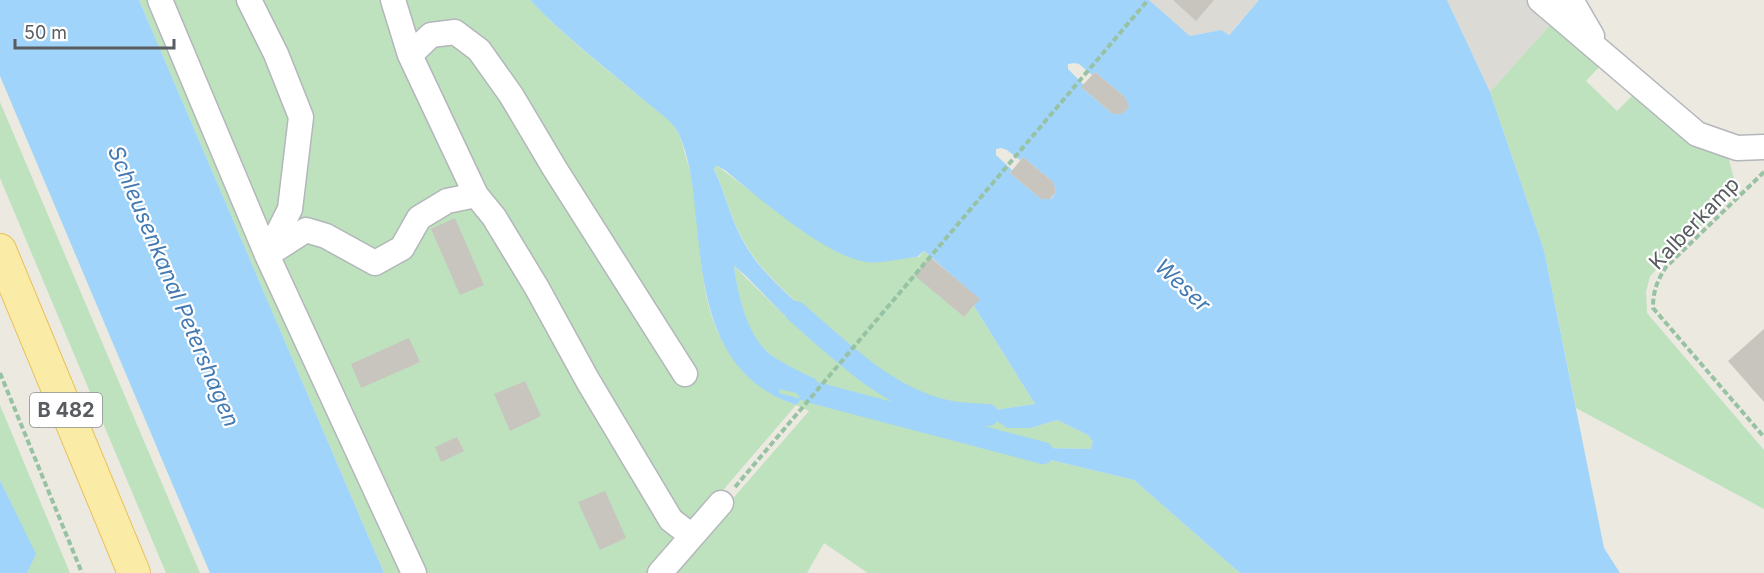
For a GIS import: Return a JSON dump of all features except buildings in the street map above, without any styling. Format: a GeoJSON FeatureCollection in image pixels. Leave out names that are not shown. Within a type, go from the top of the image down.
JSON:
{"type":"FeatureCollection","features":[{"type":"Feature","properties":{"kind":"main road","name":"B 482"},"geometry":{"type":"LineString","coordinates":[[0,250],[134,573]]}},
{"type":"Feature","properties":{"kind":"street"},"geometry":{"type":"LineString","coordinates":[[160,0],[267,255],[414,573]]}},
{"type":"Feature","properties":{"kind":"street"},"geometry":{"type":"LineString","coordinates":[[249,0],[276,54],[301,117],[290,209],[267,255]]}},
{"type":"Feature","properties":{"kind":"street"},"geometry":{"type":"LineString","coordinates":[[393,0],[410,55],[476,195],[494,217],[537,288],[588,381],[671,520],[692,536]]}},
{"type":"Feature","properties":{"kind":"street"},"geometry":{"type":"LineString","coordinates":[[1540,0],[1697,134],[1737,148],[1764,147]]}},
{"type":"Feature","properties":{"kind":"street"},"geometry":{"type":"LineString","coordinates":[[1571,0],[1599,49]]}},
{"type":"Feature","properties":{"kind":"street"},"geometry":{"type":"LineString","coordinates":[[410,55],[431,35],[455,32],[479,50],[511,95],[555,169],[685,374]]}},
{"type":"Feature","properties":{"kind":"street"},"geometry":{"type":"LineString","coordinates":[[267,255],[306,230],[326,236],[375,263],[402,248],[419,218],[447,201],[476,195]]}},
{"type":"Feature","properties":{"kind":"street"},"geometry":{"type":"LineString","coordinates":[[660,573],[721,503]]}},
{"type":"Feature","properties":{"kind":"path"},"geometry":{"type":"LineString","coordinates":[[721,503],[1148,0]]}},
{"type":"Feature","properties":{"kind":"path","name":"Kalberkamp"},"geometry":{"type":"LineString","coordinates":[[1764,172],[1666,267],[1656,281],[1653,308],[1764,437]]}},
{"type":"Feature","properties":{"kind":"path"},"geometry":{"type":"LineString","coordinates":[[0,373],[82,573]]}},
{"type":"Feature","properties":{"kind":"shaded area"},"geometry":{"type":"Polygon","coordinates":[[[1149,0],[1259,0],[1228,35],[1221,30],[1190,36],[1149,0]]]}},
{"type":"Feature","properties":{"kind":"shaded area"},"geometry":{"type":"Polygon","coordinates":[[[1447,0],[1545,0],[1552,23],[1490,92],[1447,0]]]}},
{"type":"Feature","properties":{"kind":"green space"},"geometry":{"type":"Polygon","coordinates":[[[139,0],[530,0],[569,38],[664,116],[676,129],[688,164],[694,192],[703,276],[708,303],[717,329],[730,354],[750,376],[772,393],[796,405],[652,573],[384,573],[139,0]]]}},
{"type":"Feature","properties":{"kind":"green space"},"geometry":{"type":"Polygon","coordinates":[[[1552,23],[1600,66],[1586,81],[1617,111],[1632,96],[1678,129],[1728,156],[1737,190],[1650,276],[1646,292],[1647,313],[1764,450],[1764,509],[1576,408],[1544,250],[1490,92],[1552,23]]]}},
{"type":"Feature","properties":{"kind":"green space"},"geometry":{"type":"Polygon","coordinates":[[[0,102],[200,573],[166,573],[0,178],[0,102]]]}},
{"type":"Feature","properties":{"kind":"green space"},"geometry":{"type":"Polygon","coordinates":[[[716,165],[810,236],[851,257],[864,261],[919,257],[924,251],[930,257],[915,275],[964,317],[974,306],[1035,404],[995,410],[1031,428],[1057,420],[1088,435],[1093,442],[1091,449],[1046,448],[1042,458],[1134,480],[1240,573],[868,573],[824,543],[807,573],[668,573],[809,411],[778,393],[779,389],[816,380],[776,359],[762,347],[749,326],[738,290],[734,266],[782,313],[835,359],[836,357],[791,318],[800,307],[847,346],[779,286],[756,259],[736,226],[714,168],[716,165]]]}},
{"type":"Feature","properties":{"kind":"green space"},"geometry":{"type":"Polygon","coordinates":[[[0,405],[70,573],[27,573],[35,554],[0,480],[0,405]]]}},
{"type":"Feature","properties":{"kind":"water","name":"Schleusenkanal Petershagen"},"geometry":{"type":"Polygon","coordinates":[[[0,0],[139,0],[384,573],[210,573],[0,76],[0,0]]]}},
{"type":"Feature","properties":{"kind":"water","name":"Weser"},"geometry":{"type":"Polygon","coordinates":[[[530,0],[1149,0],[1190,36],[1221,30],[1229,35],[1259,0],[1447,0],[1490,92],[1544,250],[1604,548],[1620,573],[1240,573],[1134,480],[1042,458],[1045,448],[1091,449],[1093,442],[1088,435],[1057,420],[1031,428],[1007,428],[988,415],[995,410],[1035,404],[974,306],[979,299],[924,251],[917,257],[877,262],[866,262],[850,257],[812,238],[716,165],[714,169],[736,227],[756,260],[779,287],[848,346],[846,347],[800,307],[791,318],[837,358],[835,359],[782,313],[734,266],[745,314],[763,347],[776,359],[817,380],[805,395],[779,389],[779,393],[801,399],[796,405],[769,393],[747,376],[731,356],[719,334],[710,309],[700,255],[693,190],[685,151],[676,129],[583,50],[530,0]],[[1068,64],[1068,69],[1084,85],[1082,88],[1113,114],[1122,114],[1128,107],[1125,97],[1095,72],[1092,75],[1079,64],[1068,64]],[[1001,148],[996,149],[996,155],[1012,170],[1010,173],[1041,199],[1051,199],[1056,192],[1053,182],[1023,157],[1020,160],[1001,148]]]}},
{"type":"Feature","properties":{"kind":"water"},"geometry":{"type":"Polygon","coordinates":[[[0,480],[36,554],[27,573],[0,573],[0,480]]]}},
{"type":"Feature","properties":{"kind":"waterway"},"geometry":{"type":"LineString","coordinates":[[796,312],[867,372],[907,397],[951,412],[988,415]]}},
{"type":"Feature","properties":{"kind":"waterway"},"geometry":{"type":"LineString","coordinates":[[808,391],[1043,453]]}}]}
